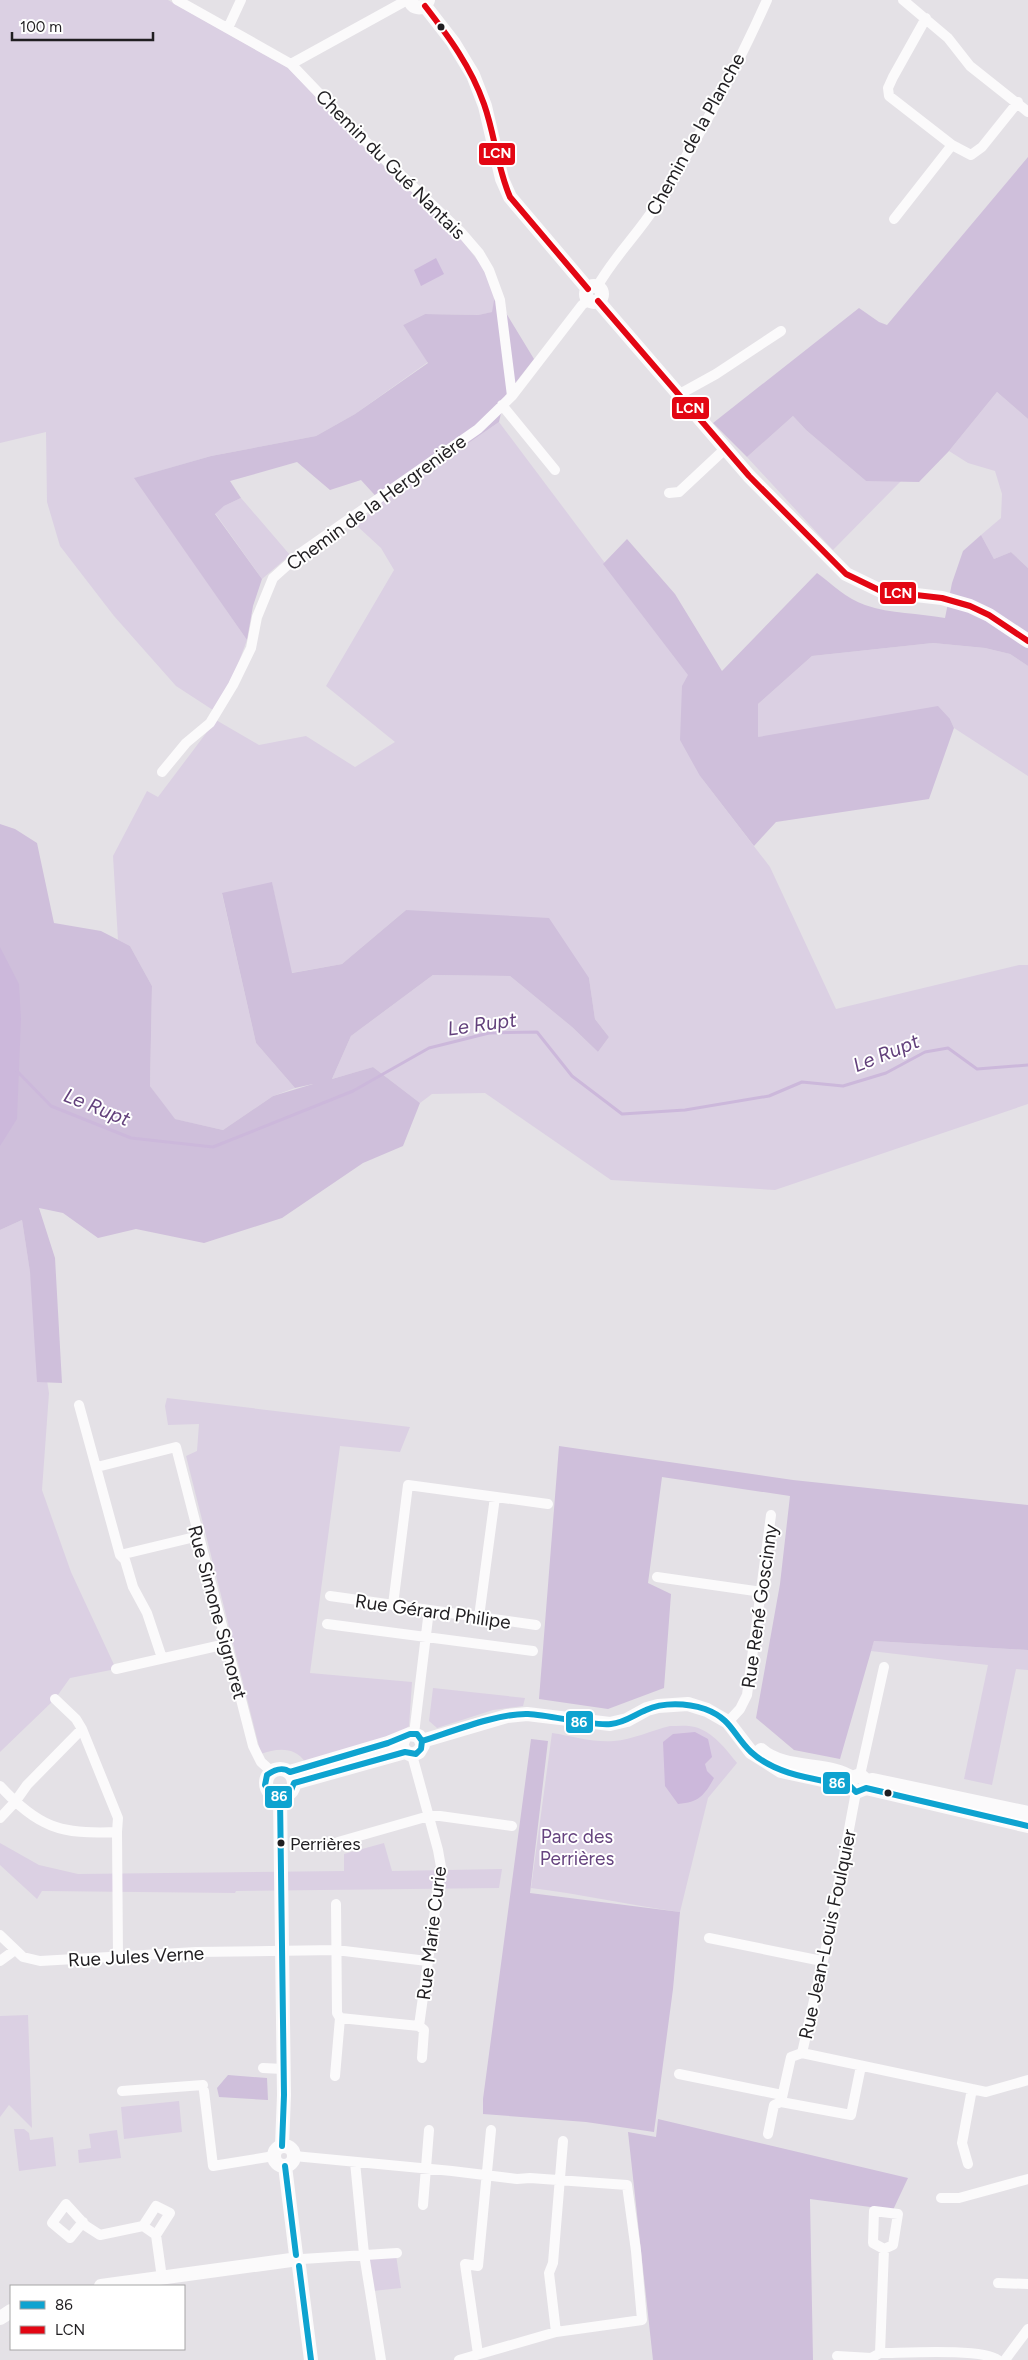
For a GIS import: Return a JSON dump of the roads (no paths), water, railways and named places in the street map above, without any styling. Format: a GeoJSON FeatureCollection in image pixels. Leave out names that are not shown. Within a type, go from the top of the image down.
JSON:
{"type":"FeatureCollection","features":[{"type":"Feature","properties":{"kind":"street","name":"Chemin du Gué Nantais"},"geometry":{"type":"LineString","coordinates":[[177,0],[292,64],[358,134],[460,231],[479,252],[489,270],[500,300],[512,396]]}},
{"type":"Feature","properties":{"kind":"street"},"geometry":{"type":"LineString","coordinates":[[228,28],[241,0]]}},
{"type":"Feature","properties":{"kind":"street"},"geometry":{"type":"LineString","coordinates":[[292,64],[408,0],[415,7],[427,3],[473,75],[485,106],[502,178],[510,198],[724,450],[829,559],[856,580],[881,592],[942,598],[962,604],[989,615],[1028,641]]}},
{"type":"Feature","properties":{"kind":"street","name":"Chemin de la Planche"},"geometry":{"type":"LineString","coordinates":[[593,294],[645,223],[683,163],[716,104],[767,0]]}},
{"type":"Feature","properties":{"kind":"street"},"geometry":{"type":"LineString","coordinates":[[903,0],[948,38],[970,66],[1018,102],[1028,112]]}},
{"type":"Feature","properties":{"kind":"street"},"geometry":{"type":"LineString","coordinates":[[926,18],[888,88],[889,96],[962,152],[971,155],[977,152],[1018,102]]}},
{"type":"Feature","properties":{"kind":"street"},"geometry":{"type":"LineString","coordinates":[[894,219],[952,144]]}},
{"type":"Feature","properties":{"kind":"street","name":"Chemin de la Hergrenière"},"geometry":{"type":"LineString","coordinates":[[162,772],[186,743],[210,723],[233,685],[251,648],[257,617],[273,578],[302,552],[478,429],[512,396],[593,294]]}},
{"type":"Feature","properties":{"kind":"street"},"geometry":{"type":"LineString","coordinates":[[678,395],[716,374],[781,331]]}},
{"type":"Feature","properties":{"kind":"street"},"geometry":{"type":"LineString","coordinates":[[502,406],[555,470]]}},
{"type":"Feature","properties":{"kind":"street"},"geometry":{"type":"LineString","coordinates":[[669,492],[679,492],[724,450]]}},
{"type":"Feature","properties":{"kind":"street"},"geometry":{"type":"LineString","coordinates":[[79,1405],[120,1555],[125,1560],[133,1586],[148,1614],[162,1658]]}},
{"type":"Feature","properties":{"kind":"street","name":"Rue Simone Signoret"},"geometry":{"type":"LineString","coordinates":[[97,1467],[176,1447],[254,1746],[261,1762],[271,1771]]}},
{"type":"Feature","properties":{"kind":"street"},"geometry":{"type":"LineString","coordinates":[[393,1605],[408,1485],[548,1504]]}},
{"type":"Feature","properties":{"kind":"street"},"geometry":{"type":"LineString","coordinates":[[479,1617],[496,1497]]}},
{"type":"Feature","properties":{"kind":"street","name":"Rue René Goscinny"},"geometry":{"type":"LineString","coordinates":[[728,1722],[740,1709],[747,1695],[771,1515]]}},
{"type":"Feature","properties":{"kind":"street"},"geometry":{"type":"LineString","coordinates":[[120,1555],[199,1536]]}},
{"type":"Feature","properties":{"kind":"street"},"geometry":{"type":"LineString","coordinates":[[657,1577],[762,1592]]}},
{"type":"Feature","properties":{"kind":"street","name":"Rue Gérard Philipe"},"geometry":{"type":"LineString","coordinates":[[330,1596],[536,1625]]}},
{"type":"Feature","properties":{"kind":"street"},"geometry":{"type":"LineString","coordinates":[[411,1744],[429,1610]]}},
{"type":"Feature","properties":{"kind":"street"},"geometry":{"type":"LineString","coordinates":[[327,1624],[533,1651]]}},
{"type":"Feature","properties":{"kind":"street"},"geometry":{"type":"LineString","coordinates":[[116,1669],[226,1644]]}},
{"type":"Feature","properties":{"kind":"street","name":"Rue Jean-Louis Foulquier"},"geometry":{"type":"LineString","coordinates":[[884,1667],[802,2053],[986,2092],[1028,2080]]}},
{"type":"Feature","properties":{"kind":"street"},"geometry":{"type":"LineString","coordinates":[[55,1699],[76,1719],[82,1730],[118,1818],[118,1956]]}},
{"type":"Feature","properties":{"kind":"street"},"geometry":{"type":"LineString","coordinates":[[292,1778],[507,1716],[527,1714],[610,1724],[626,1720],[647,1709],[677,1703],[699,1707],[728,1722],[740,1734],[751,1752],[781,1771],[859,1783],[1028,1826]]}},
{"type":"Feature","properties":{"kind":"street"},"geometry":{"type":"LineString","coordinates":[[0,1818],[15,1802],[26,1785],[82,1730]]}},
{"type":"Feature","properties":{"kind":"street","name":"Rue Marie Curie"},"geometry":{"type":"LineString","coordinates":[[411,1744],[438,1850],[440,1867],[419,2026],[424,2030],[422,2058]]}},
{"type":"Feature","properties":{"kind":"street"},"geometry":{"type":"LineString","coordinates":[[280,1768],[292,1778],[290,1793],[280,1797],[270,1794],[265,1785],[267,1775],[271,1771],[280,1768]]}},
{"type":"Feature","properties":{"kind":"street"},"geometry":{"type":"LineString","coordinates":[[859,1783],[874,1780],[1028,1813]]}},
{"type":"Feature","properties":{"kind":"street"},"geometry":{"type":"LineString","coordinates":[[0,1786],[29,1815],[54,1827],[83,1832],[117,1832]]}},
{"type":"Feature","properties":{"kind":"street"},"geometry":{"type":"LineString","coordinates":[[280,1797],[283,2069],[277,2163],[289,2161],[355,2162],[517,2179],[560,2180],[627,2186],[636,2251],[642,2320],[556,2332],[459,2360]]}},
{"type":"Feature","properties":{"kind":"street"},"geometry":{"type":"LineString","coordinates":[[338,1842],[429,1816],[512,1826]]}},
{"type":"Feature","properties":{"kind":"street"},"geometry":{"type":"LineString","coordinates":[[335,2076],[340,2018],[337,2013],[336,1904]]}},
{"type":"Feature","properties":{"kind":"street","name":"Rue Jules Verne"},"geometry":{"type":"LineString","coordinates":[[0,1935],[23,1957],[40,1961],[118,1956],[336,1950],[427,1962]]}},
{"type":"Feature","properties":{"kind":"street"},"geometry":{"type":"LineString","coordinates":[[709,1938],[822,1961]]}},
{"type":"Feature","properties":{"kind":"street"},"geometry":{"type":"LineString","coordinates":[[0,1961],[15,1950]]}},
{"type":"Feature","properties":{"kind":"street"},"geometry":{"type":"LineString","coordinates":[[340,2018],[419,2026]]}},
{"type":"Feature","properties":{"kind":"street"},"geometry":{"type":"LineString","coordinates":[[768,2134],[774,2105],[782,2098],[791,2057],[802,2053]]}},
{"type":"Feature","properties":{"kind":"street"},"geometry":{"type":"LineString","coordinates":[[679,2074],[851,2116],[861,2066]]}},
{"type":"Feature","properties":{"kind":"street"},"geometry":{"type":"LineString","coordinates":[[263,2068],[283,2069]]}},
{"type":"Feature","properties":{"kind":"street"},"geometry":{"type":"LineString","coordinates":[[122,2091],[204,2088],[213,2166],[278,2151]]}},
{"type":"Feature","properties":{"kind":"street"},"geometry":{"type":"LineString","coordinates":[[968,2164],[962,2143],[972,2089]]}},
{"type":"Feature","properties":{"kind":"street"},"geometry":{"type":"LineString","coordinates":[[423,2205],[429,2130]]}},
{"type":"Feature","properties":{"kind":"street"},"geometry":{"type":"LineString","coordinates":[[478,2354],[465,2264],[478,2266],[491,2130]]}},
{"type":"Feature","properties":{"kind":"street"},"geometry":{"type":"LineString","coordinates":[[556,2332],[549,2273],[553,2263],[563,2141]]}},
{"type":"Feature","properties":{"kind":"street"},"geometry":{"type":"LineString","coordinates":[[289,2161],[297,2260],[311,2360]]}},
{"type":"Feature","properties":{"kind":"street"},"geometry":{"type":"LineString","coordinates":[[355,2162],[364,2254],[381,2360]]}},
{"type":"Feature","properties":{"kind":"street"},"geometry":{"type":"LineString","coordinates":[[940,2198],[959,2198],[1028,2179]]}},
{"type":"Feature","properties":{"kind":"street"},"geometry":{"type":"LineString","coordinates":[[83,2222],[100,2235],[142,2226],[156,2206],[170,2213],[156,2235],[162,2278]]}},
{"type":"Feature","properties":{"kind":"street"},"geometry":{"type":"LineString","coordinates":[[142,2226],[156,2235]]}},
{"type":"Feature","properties":{"kind":"street"},"geometry":{"type":"LineString","coordinates":[[880,2353],[884,2249]]}},
{"type":"Feature","properties":{"kind":"street"},"geometry":{"type":"LineString","coordinates":[[110,2285],[297,2260],[397,2253]]}},
{"type":"Feature","properties":{"kind":"street"},"geometry":{"type":"LineString","coordinates":[[998,2282],[1028,2284]]}},
{"type":"Feature","properties":{"kind":"street"},"geometry":{"type":"LineString","coordinates":[[1005,2360],[1028,2329]]}},
{"type":"Feature","properties":{"kind":"street"},"geometry":{"type":"LineString","coordinates":[[837,2356],[871,2358],[880,2353],[956,2353],[987,2356],[998,2360]]}},
{"type":"Feature","properties":{"kind":"waterway","name":"Le Rupt"},"geometry":{"type":"LineString","coordinates":[[17,1071],[51,1106],[131,1138],[213,1147],[353,1091],[429,1048],[489,1033],[537,1032],[572,1076],[622,1114],[685,1110],[769,1096],[802,1082],[843,1086],[886,1073],[925,1052],[948,1048],[977,1069],[1028,1065]]}},
{"type":"Feature","properties":{"kind":"place","name":"Perrières"},"geometry":{"type":"Point","coordinates":[281,1843]}},
{"type":"Feature","properties":{"kind":"park label","name":"Parc des Perrières"},"geometry":{"type":"Point","coordinates":[577,1847]}}]}
